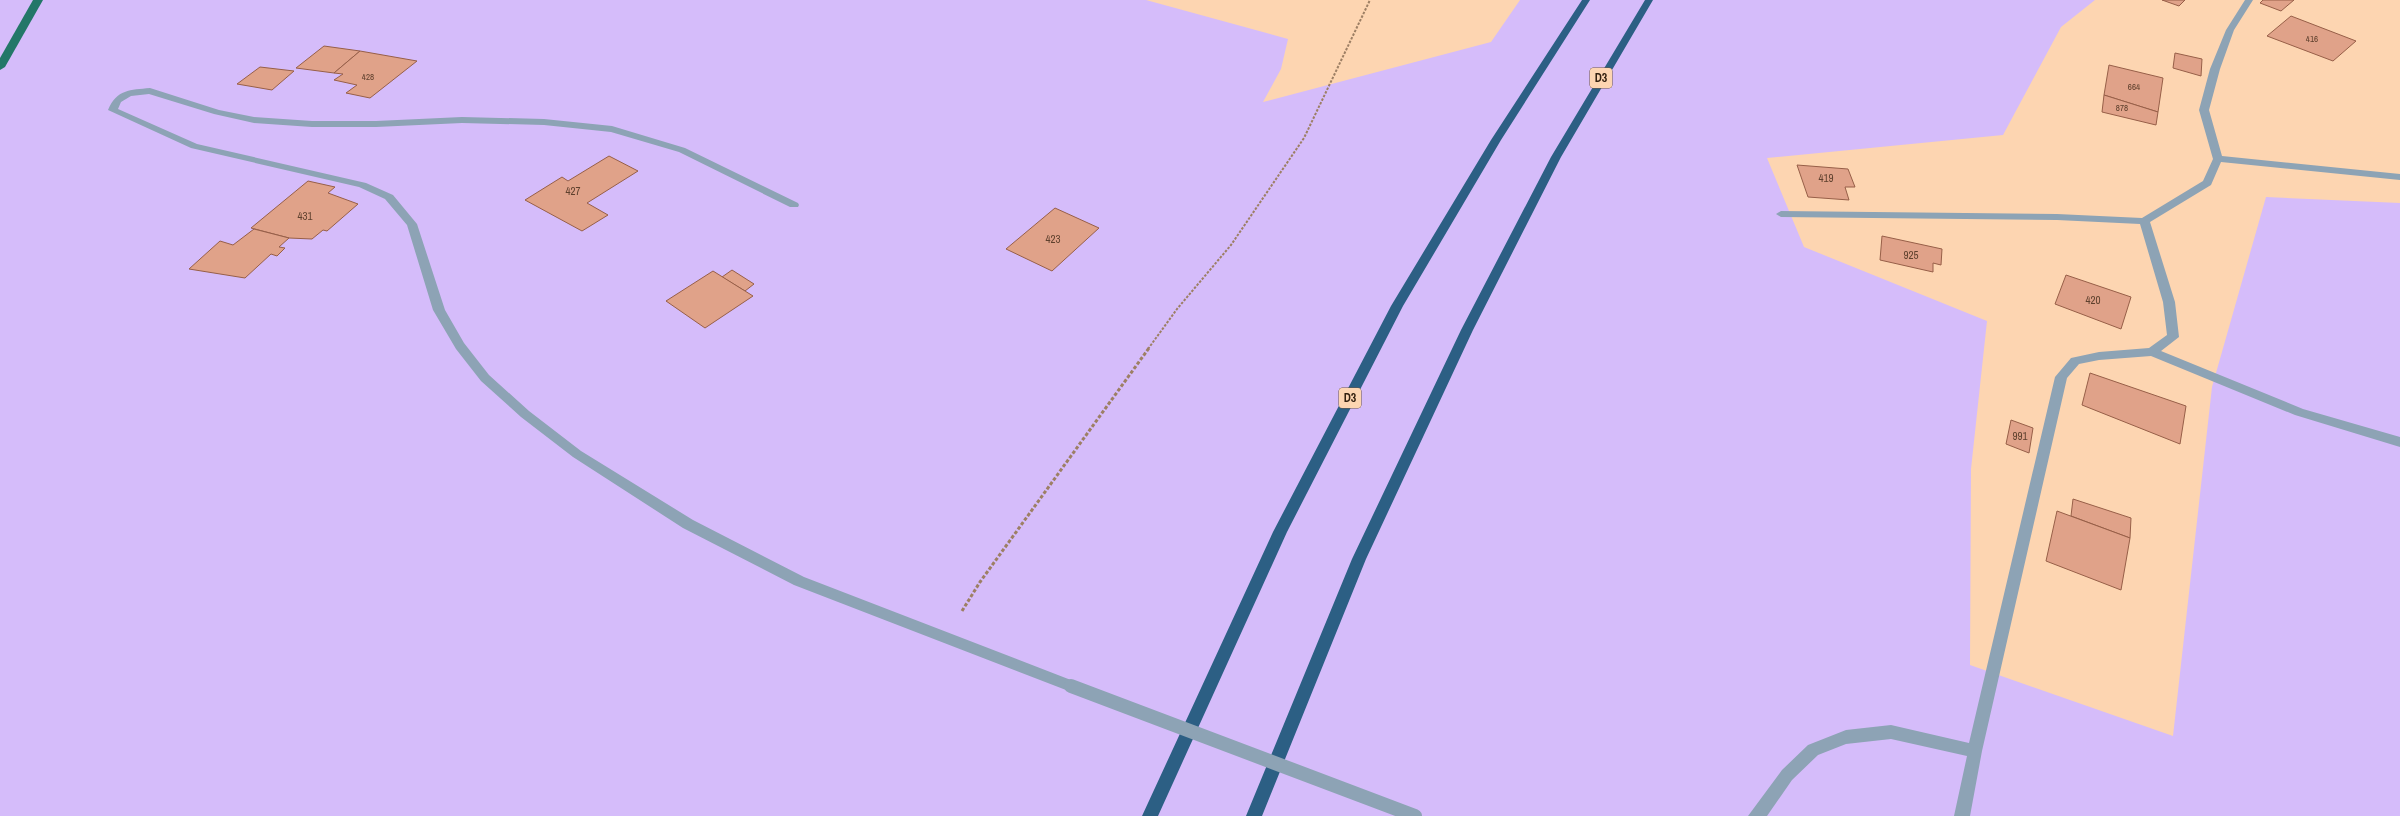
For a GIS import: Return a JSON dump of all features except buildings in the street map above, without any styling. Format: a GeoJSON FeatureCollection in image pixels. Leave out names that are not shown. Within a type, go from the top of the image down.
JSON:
{"type":"FeatureCollection","features":[{"type":"Feature","properties":{"kind":"highway","name":"D3"},"geometry":{"type":"LineString","coordinates":[[1150,816],[1280,532],[1397,306],[1496,140],[1586,0]]}},
{"type":"Feature","properties":{"kind":"highway","name":"D3"},"geometry":{"type":"LineString","coordinates":[[1254,816],[1359,559],[1467,330],[1556,157],[1649,0]]}},
{"type":"Feature","properties":{"kind":"street"},"geometry":{"type":"LineString","coordinates":[[1781,214],[2057,217],[2144,221],[2207,183],[2218,159],[2204,110],[2215,69],[2230,30],[2249,0]]}},
{"type":"Feature","properties":{"kind":"street"},"geometry":{"type":"LineString","coordinates":[[794,205],[682,150],[612,129],[544,122],[462,120],[376,124],[312,124],[254,120],[216,112],[150,91],[129,93],[117,100],[113,110],[194,146],[362,185],[390,197],[412,224],[440,310],[460,346],[485,378],[524,414],[577,454],[688,524],[799,581],[1415,816]]}},
{"type":"Feature","properties":{"kind":"street"},"geometry":{"type":"LineString","coordinates":[[2218,159],[2400,176]]}},
{"type":"Feature","properties":{"kind":"street"},"geometry":{"type":"LineString","coordinates":[[2144,221],[2169,302],[2173,337],[2152,352]]}},
{"type":"Feature","properties":{"kind":"street"},"geometry":{"type":"LineString","coordinates":[[1962,816],[1975,751],[2061,377],[2075,361],[2099,356],[2152,352],[2299,412],[2400,442]]}},
{"type":"Feature","properties":{"kind":"street"},"geometry":{"type":"LineString","coordinates":[[1756,816],[1765,808],[1787,775],[1813,750],[1846,738],[1892,732],[1975,751]]}},
{"type":"Feature","properties":{"kind":"path"},"geometry":{"type":"LineString","coordinates":[[946,637],[980,582],[1177,309],[1231,245],[1304,138],[1370,0]]}},
{"type":"Feature","properties":{"kind":"shaded area"},"geometry":{"type":"Polygon","coordinates":[[[0,0],[1146,0],[1288,39],[1281,69],[1263,102],[1491,42],[1520,0],[2095,0],[2061,27],[2003,135],[1767,158],[1804,247],[1987,321],[1971,469],[1970,665],[2173,736],[2212,387],[2266,197],[2400,203],[2400,816],[0,816],[0,0]]]}},
{"type":"Feature","properties":{"kind":"waterway"},"geometry":{"type":"LineString","coordinates":[[0,67],[38,0]]}}]}
